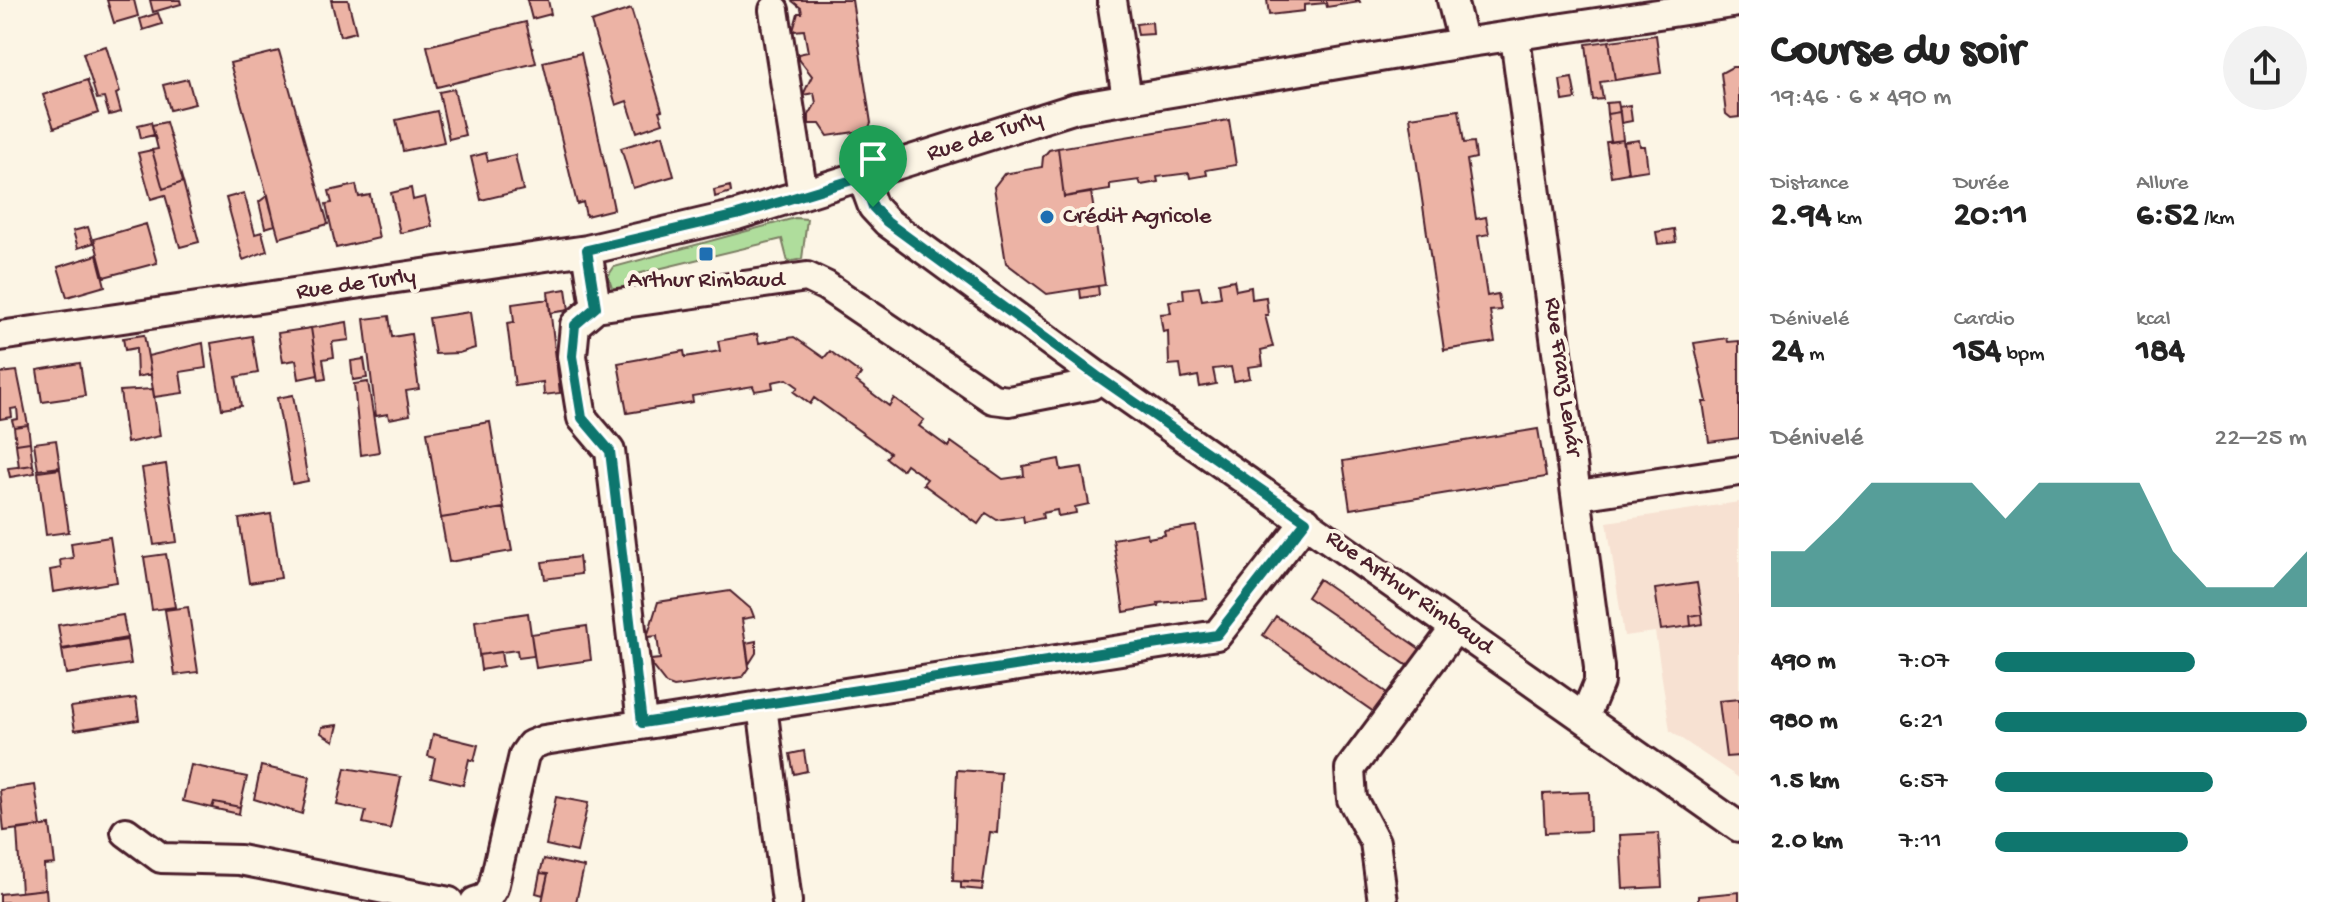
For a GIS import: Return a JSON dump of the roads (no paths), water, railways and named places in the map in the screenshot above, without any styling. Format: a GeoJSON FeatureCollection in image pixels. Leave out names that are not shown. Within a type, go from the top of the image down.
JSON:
{"type":"FeatureCollection","features":[{"type":"Feature","properties":{"kind":"street"},"geometry":{"type":"LineString","coordinates":[[1112,0],[1127,99]]}},
{"type":"Feature","properties":{"kind":"street"},"geometry":{"type":"LineString","coordinates":[[1452,0],[1463,43]]}},
{"type":"Feature","properties":{"kind":"street","name":"Rue de Turly"},"geometry":{"type":"LineString","coordinates":[[0,336],[587,250],[678,231],[862,177],[1076,108],[1463,43],[1739,2]]}},
{"type":"Feature","properties":{"kind":"street"},"geometry":{"type":"LineString","coordinates":[[774,10],[803,194]]}},
{"type":"Feature","properties":{"kind":"street","name":"Rue Franz Lehár"},"geometry":{"type":"LineString","coordinates":[[1515,37],[1599,667],[1599,682],[1585,716]]}},
{"type":"Feature","properties":{"kind":"street","name":"Rue Arthur Rimbaud"},"geometry":{"type":"LineString","coordinates":[[862,177],[873,207],[887,222],[1097,376],[1739,827]]}},
{"type":"Feature","properties":{"kind":"street"},"geometry":{"type":"LineString","coordinates":[[587,250],[596,307]]}},
{"type":"Feature","properties":{"kind":"street"},"geometry":{"type":"LineString","coordinates":[[642,723],[610,451],[582,418],[572,356],[575,325],[596,307],[807,277],[826,286],[993,399],[1009,401],[1091,385],[1097,376]]}},
{"type":"Feature","properties":{"kind":"street"},"geometry":{"type":"LineString","coordinates":[[1578,495],[1739,471]]}},
{"type":"Feature","properties":{"kind":"street"},"geometry":{"type":"LineString","coordinates":[[475,902],[487,898],[493,888],[524,755],[531,745],[642,723],[1217,635],[1306,521]]}},
{"type":"Feature","properties":{"kind":"street"},"geometry":{"type":"LineString","coordinates":[[1383,902],[1375,842],[1352,799],[1350,769],[1456,627]]}},
{"type":"Feature","properties":{"kind":"street"},"geometry":{"type":"LineString","coordinates":[[762,706],[787,902]]}},
{"type":"Feature","properties":{"kind":"street"},"geometry":{"type":"LineString","coordinates":[[126,832],[161,858],[240,860],[449,902]]}},
{"type":"Feature","properties":{"kind":"place","name":"Crédit Agricole"},"geometry":{"type":"Point","coordinates":[1047,217]}},
{"type":"Feature","properties":{"kind":"place","name":"Arthur Rimbaud"},"geometry":{"type":"Point","coordinates":[706,254]}}]}
